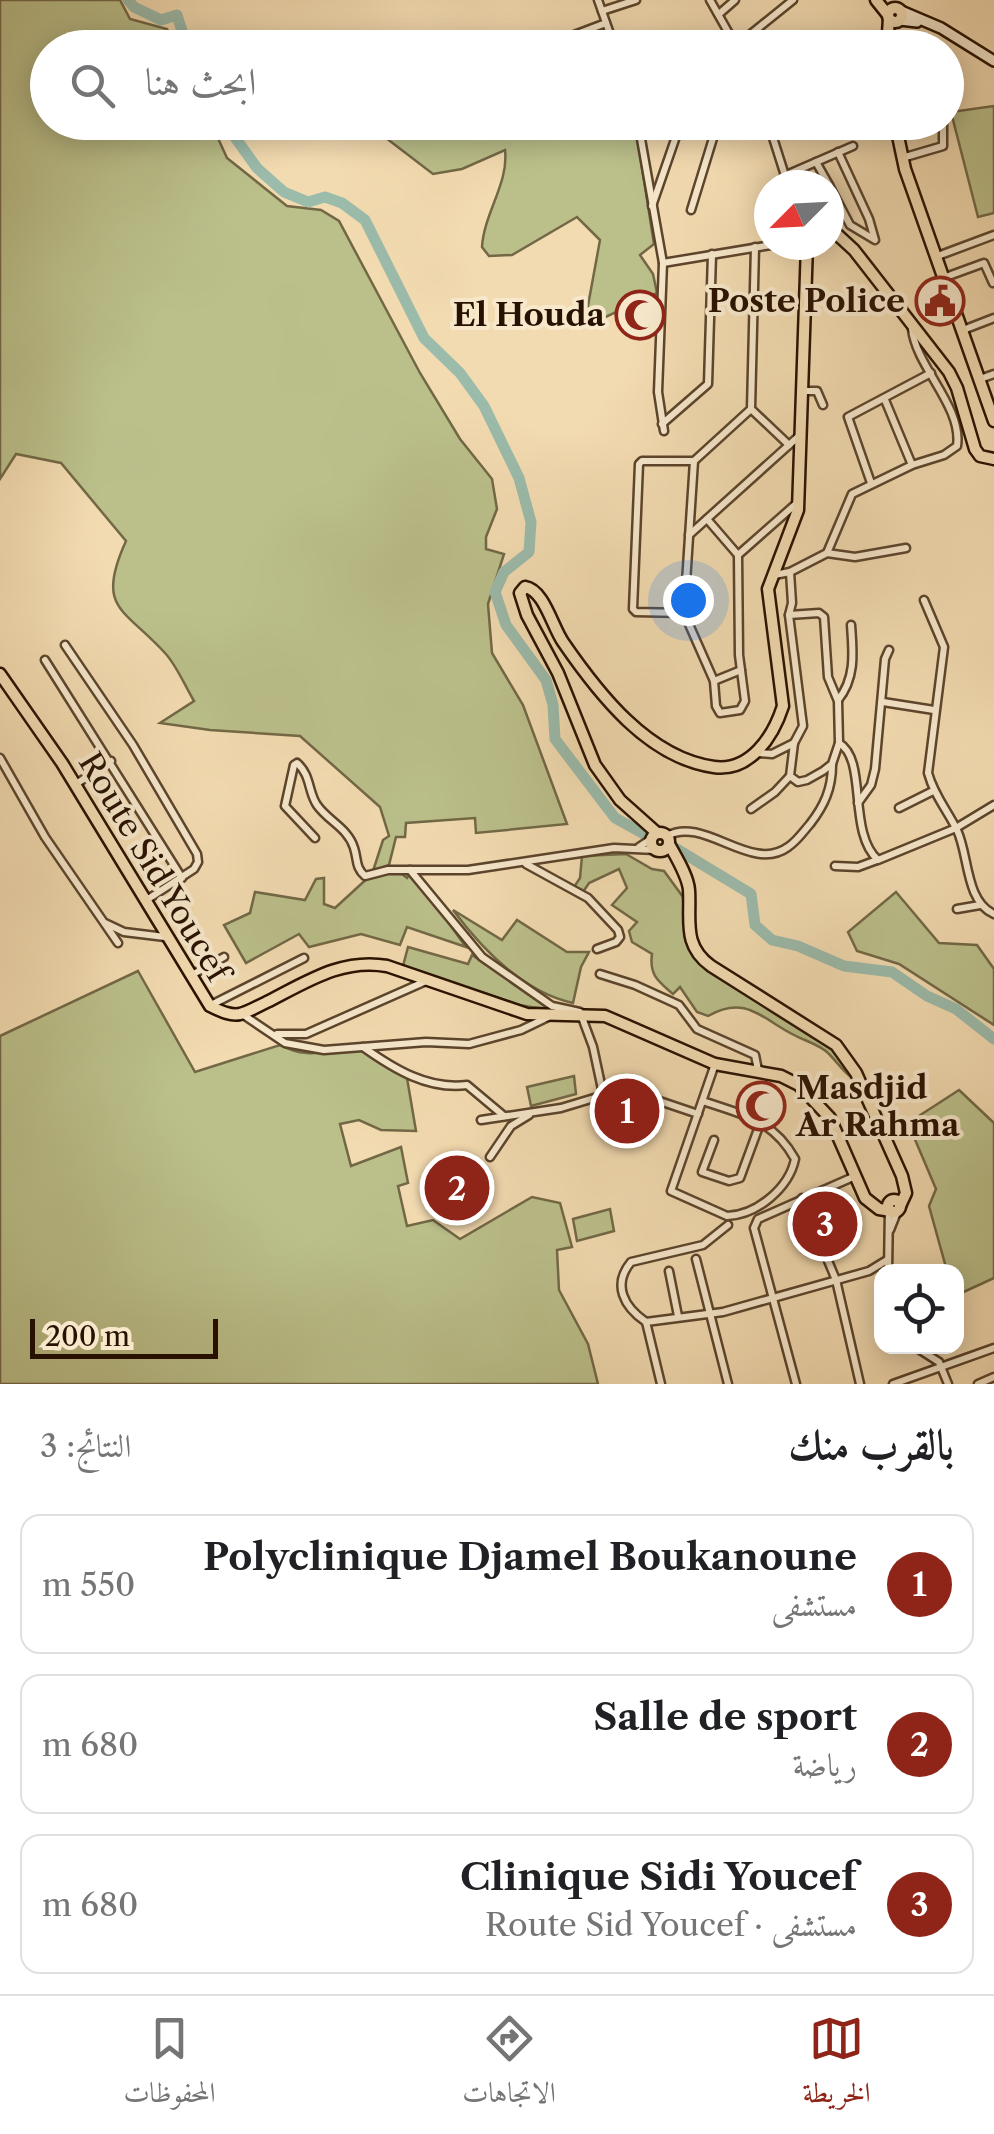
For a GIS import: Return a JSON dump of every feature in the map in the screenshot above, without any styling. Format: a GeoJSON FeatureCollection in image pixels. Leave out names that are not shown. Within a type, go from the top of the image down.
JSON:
{"type":"FeatureCollection","features":[{"type":"Feature","properties":{"kind":"main road"},"geometry":{"type":"LineString","coordinates":[[876,0],[893,13],[940,30]]}},
{"type":"Feature","properties":{"kind":"main road"},"geometry":{"type":"LineString","coordinates":[[964,44],[994,62]]}},
{"type":"Feature","properties":{"kind":"main road"},"geometry":{"type":"LineString","coordinates":[[898,140],[994,422]]}},
{"type":"Feature","properties":{"kind":"main road"},"geometry":{"type":"LineString","coordinates":[[844,238],[938,356],[957,388],[975,449],[986,459],[994,459]]}},
{"type":"Feature","properties":{"kind":"main road"},"geometry":{"type":"LineString","coordinates":[[807,260],[798,502],[789,539],[768,588],[783,706],[777,724],[756,753],[734,768],[720,768],[684,758],[654,742],[628,722],[563,642],[537,592],[525,586],[520,599],[558,673],[595,765],[620,800],[659,842],[688,885],[689,935],[698,953],[712,966],[836,1045],[856,1073],[906,1189],[893,1207]]}},
{"type":"Feature","properties":{"kind":"main road","name":"Route Sid Youcef"},"geometry":{"type":"LineString","coordinates":[[0,674],[75,785],[210,1006],[242,1014],[350,964],[387,966],[527,1014],[605,1016],[714,1064],[758,1070],[800,1084],[836,1130],[865,1198],[893,1207]]}},
{"type":"Feature","properties":{"kind":"street"},"geometry":{"type":"LineString","coordinates":[[598,0],[609,30]]}},
{"type":"Feature","properties":{"kind":"street"},"geometry":{"type":"LineString","coordinates":[[602,11],[636,0]]}},
{"type":"Feature","properties":{"kind":"street"},"geometry":{"type":"LineString","coordinates":[[710,0],[728,30]]}},
{"type":"Feature","properties":{"kind":"street"},"geometry":{"type":"LineString","coordinates":[[719,14],[735,0]]}},
{"type":"Feature","properties":{"kind":"street"},"geometry":{"type":"LineString","coordinates":[[757,30],[793,0]]}},
{"type":"Feature","properties":{"kind":"street"},"geometry":{"type":"LineString","coordinates":[[588,30],[606,23]]}},
{"type":"Feature","properties":{"kind":"street"},"geometry":{"type":"LineString","coordinates":[[641,140],[663,263],[658,392],[663,428],[708,384],[712,254]]}},
{"type":"Feature","properties":{"kind":"street"},"geometry":{"type":"LineString","coordinates":[[651,208],[675,140]]}},
{"type":"Feature","properties":{"kind":"street"},"geometry":{"type":"LineString","coordinates":[[690,210],[712,140]]}},
{"type":"Feature","properties":{"kind":"street"},"geometry":{"type":"LineString","coordinates":[[773,140],[782,170]]}},
{"type":"Feature","properties":{"kind":"street"},"geometry":{"type":"LineString","coordinates":[[902,158],[943,146],[943,140]]}},
{"type":"Feature","properties":{"kind":"street"},"geometry":{"type":"LineString","coordinates":[[798,170],[853,146]]}},
{"type":"Feature","properties":{"kind":"street"},"geometry":{"type":"LineString","coordinates":[[838,152],[875,240],[850,225],[844,214]]}},
{"type":"Feature","properties":{"kind":"street"},"geometry":{"type":"LineString","coordinates":[[816,162],[821,170]]}},
{"type":"Feature","properties":{"kind":"street"},"geometry":{"type":"LineString","coordinates":[[935,256],[994,235]]}},
{"type":"Feature","properties":{"kind":"street"},"geometry":{"type":"LineString","coordinates":[[663,263],[754,246]]}},
{"type":"Feature","properties":{"kind":"street"},"geometry":{"type":"LineString","coordinates":[[684,614],[633,609],[639,464],[694,461],[751,409],[755,260]]}},
{"type":"Feature","properties":{"kind":"street"},"geometry":{"type":"LineString","coordinates":[[943,278],[984,263],[993,283]]}},
{"type":"Feature","properties":{"kind":"street"},"geometry":{"type":"LineString","coordinates":[[962,330],[994,318]]}},
{"type":"Feature","properties":{"kind":"street"},"geometry":{"type":"LineString","coordinates":[[772,576],[790,572],[827,553],[852,494],[954,450],[957,430],[915,348],[912,327]]}},
{"type":"Feature","properties":{"kind":"street"},"geometry":{"type":"LineString","coordinates":[[871,483],[848,420],[852,413],[885,400],[931,373]]}},
{"type":"Feature","properties":{"kind":"street"},"geometry":{"type":"LineString","coordinates":[[980,379],[994,374]]}},
{"type":"Feature","properties":{"kind":"street"},"geometry":{"type":"LineString","coordinates":[[803,391],[817,391],[824,405]]}},
{"type":"Feature","properties":{"kind":"street"},"geometry":{"type":"LineString","coordinates":[[885,400],[912,465]]}},
{"type":"Feature","properties":{"kind":"street"},"geometry":{"type":"LineString","coordinates":[[751,409],[788,446]]}},
{"type":"Feature","properties":{"kind":"street"},"geometry":{"type":"LineString","coordinates":[[688,536],[800,435]]}},
{"type":"Feature","properties":{"kind":"street"},"geometry":{"type":"LineString","coordinates":[[694,461],[684,614],[714,681],[718,710],[740,710],[745,701],[738,555],[707,519]]}},
{"type":"Feature","properties":{"kind":"street"},"geometry":{"type":"LineString","coordinates":[[738,555],[798,502]]}},
{"type":"Feature","properties":{"kind":"street"},"geometry":{"type":"LineString","coordinates":[[827,553],[855,557],[906,548]]}},
{"type":"Feature","properties":{"kind":"street"},"geometry":{"type":"LineString","coordinates":[[751,808],[776,792],[790,776],[794,743],[803,726],[789,615],[790,572]]}},
{"type":"Feature","properties":{"kind":"street"},"geometry":{"type":"LineString","coordinates":[[924,600],[944,647],[928,774],[956,828],[980,905],[994,914]]}},
{"type":"Feature","properties":{"kind":"street"},"geometry":{"type":"LineString","coordinates":[[315,838],[285,806],[294,765],[298,763],[312,784],[316,804],[344,830],[354,846],[360,873],[371,877],[388,870],[468,870],[638,847],[659,842],[683,829],[762,854],[779,852],[798,838],[822,806],[829,793],[839,743],[838,701],[828,676],[824,617],[819,612],[789,615]]}},
{"type":"Feature","properties":{"kind":"street"},"geometry":{"type":"LineString","coordinates":[[838,701],[851,675],[851,626]]}},
{"type":"Feature","properties":{"kind":"street"},"geometry":{"type":"LineString","coordinates":[[65,645],[133,746],[197,854],[194,870],[145,901]]}},
{"type":"Feature","properties":{"kind":"street"},"geometry":{"type":"LineString","coordinates":[[858,804],[871,785],[889,650]]}},
{"type":"Feature","properties":{"kind":"street"},"geometry":{"type":"LineString","coordinates":[[45,660],[182,878]]}},
{"type":"Feature","properties":{"kind":"street"},"geometry":{"type":"LineString","coordinates":[[714,681],[741,670]]}},
{"type":"Feature","properties":{"kind":"street"},"geometry":{"type":"LineString","coordinates":[[883,702],[934,710]]}},
{"type":"Feature","properties":{"kind":"street"},"geometry":{"type":"LineString","coordinates":[[756,753],[772,754],[794,743]]}},
{"type":"Feature","properties":{"kind":"street"},"geometry":{"type":"LineString","coordinates":[[839,743],[852,760],[862,829],[871,853],[878,860]]}},
{"type":"Feature","properties":{"kind":"street"},"geometry":{"type":"LineString","coordinates":[[0,758],[45,837],[118,943]]}},
{"type":"Feature","properties":{"kind":"street"},"geometry":{"type":"LineString","coordinates":[[75,785],[112,761]]}},
{"type":"Feature","properties":{"kind":"street"},"geometry":{"type":"LineString","coordinates":[[790,776],[798,782],[807,780],[832,764]]}},
{"type":"Feature","properties":{"kind":"street"},"geometry":{"type":"LineString","coordinates":[[899,808],[933,790]]}},
{"type":"Feature","properties":{"kind":"street"},"geometry":{"type":"LineString","coordinates":[[835,866],[865,866],[956,828],[994,805]]}},
{"type":"Feature","properties":{"kind":"street"},"geometry":{"type":"LineString","coordinates":[[522,862],[588,898],[618,930],[620,937],[616,942],[597,949]]}},
{"type":"Feature","properties":{"kind":"street"},"geometry":{"type":"LineString","coordinates":[[410,869],[482,957],[552,1006],[572,1008],[583,1018],[604,1094]]}},
{"type":"Feature","properties":{"kind":"street"},"geometry":{"type":"LineString","coordinates":[[956,909],[980,905]]}},
{"type":"Feature","properties":{"kind":"street"},"geometry":{"type":"LineString","coordinates":[[106,923],[124,932],[167,937]]}},
{"type":"Feature","properties":{"kind":"street"},"geometry":{"type":"LineString","coordinates":[[190,976],[224,957]]}},
{"type":"Feature","properties":{"kind":"street"},"geometry":{"type":"LineString","coordinates":[[210,1006],[304,958]]}},
{"type":"Feature","properties":{"kind":"street"},"geometry":{"type":"LineString","coordinates":[[600,974],[679,1005],[697,1029],[755,1055],[758,1070]]}},
{"type":"Feature","properties":{"kind":"street"},"geometry":{"type":"LineString","coordinates":[[276,1034],[306,1034],[426,981]]}},
{"type":"Feature","properties":{"kind":"street"},"geometry":{"type":"LineString","coordinates":[[242,1014],[276,1034],[285,1044],[324,1050],[426,1042],[469,1044],[521,1030],[549,1016]]}},
{"type":"Feature","properties":{"kind":"street"},"geometry":{"type":"LineString","coordinates":[[362,1047],[418,1080],[448,1088],[468,1086],[504,1116]]}},
{"type":"Feature","properties":{"kind":"street"},"geometry":{"type":"LineString","coordinates":[[703,1101],[761,1121],[782,1138],[795,1159],[793,1170],[768,1201],[737,1216],[727,1216],[671,1191],[714,1064]]}},
{"type":"Feature","properties":{"kind":"street"},"geometry":{"type":"LineString","coordinates":[[481,1120],[562,1108],[624,1089],[698,1114]]}},
{"type":"Feature","properties":{"kind":"street"},"geometry":{"type":"LineString","coordinates":[[490,1157],[511,1126],[533,1112]]}},
{"type":"Feature","properties":{"kind":"street"},"geometry":{"type":"LineString","coordinates":[[714,1140],[702,1172],[729,1181],[740,1178],[761,1121]]}},
{"type":"Feature","properties":{"kind":"street"},"geometry":{"type":"LineString","coordinates":[[796,1384],[754,1228],[758,1219],[853,1176]]}},
{"type":"Feature","properties":{"kind":"street"},"geometry":{"type":"LineString","coordinates":[[802,1198],[836,1280],[860,1384]]}},
{"type":"Feature","properties":{"kind":"street"},"geometry":{"type":"LineString","coordinates":[[887,1264],[893,1207]]}},
{"type":"Feature","properties":{"kind":"street"},"geometry":{"type":"LineString","coordinates":[[662,1384],[646,1322],[632,1312],[621,1292],[621,1279],[631,1262],[703,1245],[728,1225]]}},
{"type":"Feature","properties":{"kind":"street"},"geometry":{"type":"LineString","coordinates":[[696,1259],[728,1384]]}},
{"type":"Feature","properties":{"kind":"street"},"geometry":{"type":"LineString","coordinates":[[646,1322],[710,1314],[869,1271],[887,1260]]}},
{"type":"Feature","properties":{"kind":"street"},"geometry":{"type":"LineString","coordinates":[[669,1271],[678,1316]]}},
{"type":"Feature","properties":{"kind":"street"},"geometry":{"type":"LineString","coordinates":[[896,1384],[994,1348]]}},
{"type":"Feature","properties":{"kind":"street"},"geometry":{"type":"LineString","coordinates":[[926,1354],[939,1362],[948,1384]]}},
{"type":"Feature","properties":{"kind":"street"},"geometry":{"type":"LineString","coordinates":[[978,1384],[994,1377]]}},
{"type":"Feature","properties":{"kind":"green space"},"geometry":{"type":"Polygon","coordinates":[[[0,0],[120,0],[130,19],[168,30],[30,30],[30,140],[219,140],[227,158],[287,206],[321,210],[339,221],[420,373],[460,439],[492,479],[497,509],[486,537],[486,549],[504,554],[488,604],[492,653],[523,705],[567,824],[476,833],[475,818],[406,823],[405,837],[396,837],[389,865],[373,871],[383,840],[389,836],[380,807],[300,736],[160,723],[194,701],[169,658],[118,606],[113,581],[126,541],[61,463],[16,454],[0,479],[0,0]]]}},
{"type":"Feature","properties":{"kind":"green space"},"geometry":{"type":"Polygon","coordinates":[[[994,106],[994,213],[978,217],[958,140],[964,140],[964,110],[994,106]]]}},
{"type":"Feature","properties":{"kind":"green space"},"geometry":{"type":"Polygon","coordinates":[[[389,140],[638,140],[654,244],[640,255],[653,274],[657,293],[595,322],[587,311],[600,240],[577,217],[512,255],[489,256],[482,247],[503,174],[505,150],[462,169],[433,174],[389,140]]]}},
{"type":"Feature","properties":{"kind":"green space"},"geometry":{"type":"Polygon","coordinates":[[[626,854],[652,869],[664,871],[683,897],[686,942],[695,959],[826,1041],[851,1077],[822,1048],[753,1011],[733,1007],[708,1016],[697,1012],[680,987],[673,994],[663,985],[653,972],[652,954],[632,942],[629,931],[637,922],[612,905],[627,888],[619,869],[589,883],[583,892],[574,887],[580,878],[582,856],[626,854]]]}},
{"type":"Feature","properties":{"kind":"green space"},"geometry":{"type":"Polygon","coordinates":[[[397,870],[407,878],[409,875],[428,894],[466,947],[407,927],[400,945],[361,934],[309,947],[299,934],[246,963],[224,925],[250,913],[255,892],[305,900],[316,879],[324,878],[324,904],[335,908],[371,875],[397,870]]]}},
{"type":"Feature","properties":{"kind":"green space"},"geometry":{"type":"Polygon","coordinates":[[[896,892],[939,943],[977,945],[994,969],[994,1025],[899,964],[857,951],[848,932],[896,892]]]}},
{"type":"Feature","properties":{"kind":"green space"},"geometry":{"type":"Polygon","coordinates":[[[453,910],[502,940],[517,920],[567,952],[589,952],[581,967],[573,1003],[537,989],[505,967],[453,910]]]}},
{"type":"Feature","properties":{"kind":"green space"},"geometry":{"type":"Polygon","coordinates":[[[408,947],[468,964],[472,955],[542,1003],[571,1009],[507,1002],[403,966],[408,947]]]}},
{"type":"Feature","properties":{"kind":"green space"},"geometry":{"type":"Polygon","coordinates":[[[138,971],[195,1072],[280,1045],[302,1053],[359,1050],[407,1078],[416,1131],[381,1130],[359,1120],[340,1124],[351,1166],[401,1147],[408,1183],[398,1186],[407,1226],[433,1220],[460,1239],[532,1197],[560,1203],[572,1247],[557,1250],[559,1290],[588,1344],[598,1384],[0,1384],[0,1036],[138,971]]]}},
{"type":"Feature","properties":{"kind":"green space"},"geometry":{"type":"Polygon","coordinates":[[[574,1076],[576,1094],[531,1106],[527,1087],[574,1076]]]}},
{"type":"Feature","properties":{"kind":"green space"},"geometry":{"type":"Polygon","coordinates":[[[959,1090],[994,1123],[994,1278],[964,1292],[964,1264],[945,1264],[929,1206],[936,1189],[908,1123],[959,1090]]]}},
{"type":"Feature","properties":{"kind":"green space"},"geometry":{"type":"Polygon","coordinates":[[[610,1209],[614,1231],[577,1241],[573,1219],[610,1209]]]}},
{"type":"Feature","properties":{"kind":"waterway"},"geometry":{"type":"LineString","coordinates":[[128,0],[161,20],[177,15],[182,30]]}},
{"type":"Feature","properties":{"kind":"waterway"},"geometry":{"type":"LineString","coordinates":[[237,140],[257,168],[284,192],[308,202],[325,197],[342,203],[365,220],[424,338],[460,373],[484,406],[519,478],[531,522],[529,552],[504,572],[495,592],[506,625],[546,680],[553,705],[555,739],[615,818],[644,834]]}},
{"type":"Feature","properties":{"kind":"waterway"},"geometry":{"type":"LineString","coordinates":[[675,848],[751,894],[755,925],[772,940],[798,946],[844,966],[892,972],[927,996],[956,1009],[994,1039]]}},
{"type":"Feature","properties":{"kind":"place","name":"Poste Police"},"geometry":{"type":"Point","coordinates":[940,301]}},
{"type":"Feature","properties":{"kind":"place","name":"El Houda"},"geometry":{"type":"Point","coordinates":[640,315]}},
{"type":"Feature","properties":{"kind":"place","name":"Masdjid Ar Rahma"},"geometry":{"type":"Point","coordinates":[761,1106]}},
{"type":"Feature","properties":{"kind":"place","name":"Polyclinique Djamel Boukanoune"},"geometry":{"type":"Point","coordinates":[627,1111]}},
{"type":"Feature","properties":{"kind":"place","name":"Salle de sport"},"geometry":{"type":"Point","coordinates":[457,1188]}},
{"type":"Feature","properties":{"kind":"place","name":"Clinique Sidi Youcef"},"geometry":{"type":"Point","coordinates":[825,1224]}}]}
